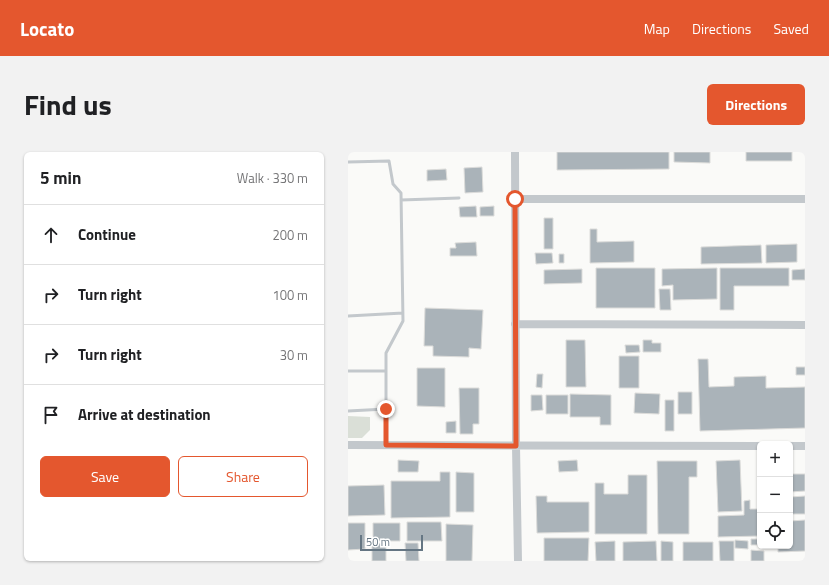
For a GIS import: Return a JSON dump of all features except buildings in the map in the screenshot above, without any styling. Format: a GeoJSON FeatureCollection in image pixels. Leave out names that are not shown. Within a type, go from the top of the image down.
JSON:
{"type":"FeatureCollection","features":[{"type":"Feature","properties":{"kind":"street"},"geometry":{"type":"LineString","coordinates":[[515,152],[515,324],[518,561]]}},
{"type":"Feature","properties":{"kind":"street"},"geometry":{"type":"LineString","coordinates":[[515,199],[805,199]]}},
{"type":"Feature","properties":{"kind":"street"},"geometry":{"type":"LineString","coordinates":[[515,324],[805,325]]}},
{"type":"Feature","properties":{"kind":"street"},"geometry":{"type":"LineString","coordinates":[[348,445],[757,446]]}},
{"type":"Feature","properties":{"kind":"street"},"geometry":{"type":"LineString","coordinates":[[793,446],[805,446]]}},
{"type":"Feature","properties":{"kind":"lane"},"geometry":{"type":"LineString","coordinates":[[348,162],[389,161],[393,184],[401,193],[403,321],[386,353],[386,445]]}},
{"type":"Feature","properties":{"kind":"lane"},"geometry":{"type":"LineString","coordinates":[[401,200],[460,198]]}},
{"type":"Feature","properties":{"kind":"lane"},"geometry":{"type":"LineString","coordinates":[[348,316],[403,313]]}},
{"type":"Feature","properties":{"kind":"lane"},"geometry":{"type":"LineString","coordinates":[[348,371],[386,371]]}},
{"type":"Feature","properties":{"kind":"lane"},"geometry":{"type":"LineString","coordinates":[[348,411],[386,409]]}},
{"type":"Feature","properties":{"kind":"shaded area"},"geometry":{"type":"Polygon","coordinates":[[[348,416],[370,417],[370,430],[362,438],[348,438],[348,416]]]}},
{"type":"Feature","properties":{"kind":"route"},"geometry":{"type":"LineString","coordinates":[[386,409],[386,445],[516,446],[515,199]]}}]}
